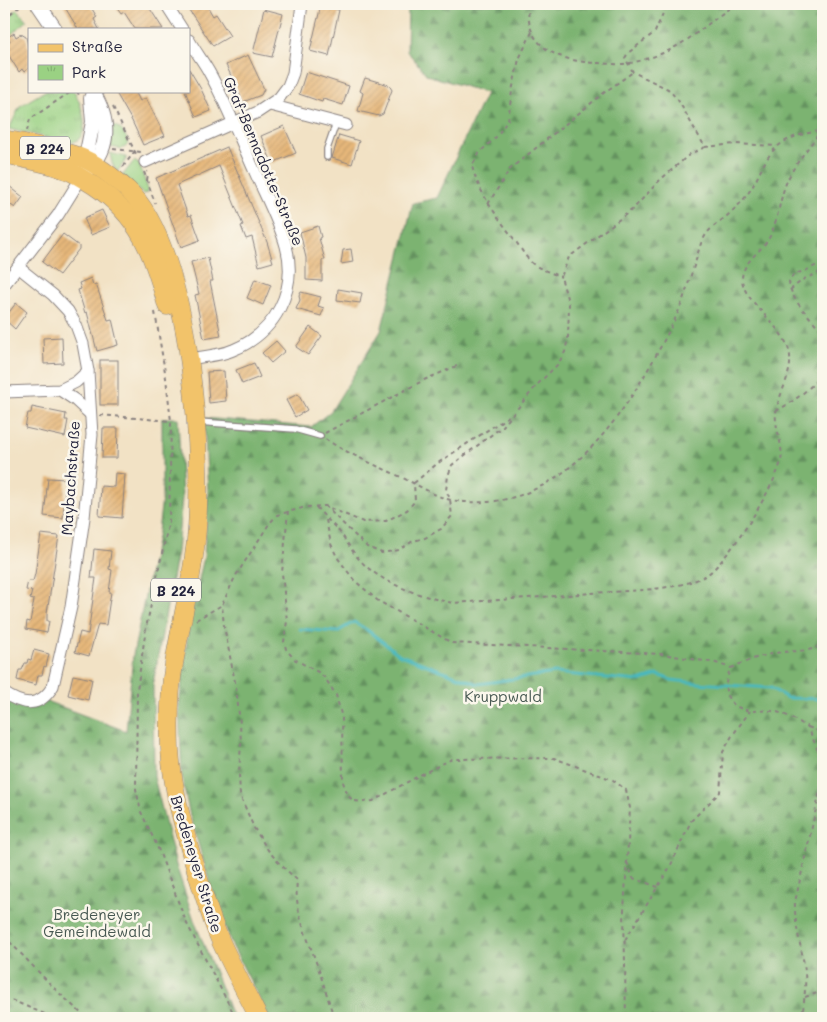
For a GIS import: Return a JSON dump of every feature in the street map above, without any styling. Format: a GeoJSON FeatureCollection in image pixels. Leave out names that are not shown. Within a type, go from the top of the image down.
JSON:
{"type":"FeatureCollection","features":[{"type":"Feature","properties":{"kind":"main road","name":"B 224"},"geometry":{"type":"LineString","coordinates":[[4,139],[67,153],[90,162]]}},
{"type":"Feature","properties":{"kind":"main road","name":"B 224"},"geometry":{"type":"LineString","coordinates":[[4,153],[63,169],[81,178]]}},
{"type":"Feature","properties":{"kind":"main road","name":"Bredeneyer Straße"},"geometry":{"type":"LineString","coordinates":[[90,162],[128,190],[138,201],[158,236],[182,317],[196,421],[198,516],[195,554],[173,666],[170,707],[170,748],[173,781],[181,818],[217,932],[259,1018]]}},
{"type":"Feature","properties":{"kind":"main road","name":"Bredeneyer Straße"},"geometry":{"type":"LineString","coordinates":[[81,178],[104,192],[116,203],[131,219],[143,238],[152,256],[170,319],[184,410],[188,473],[187,517],[183,553],[162,662],[158,705],[158,745],[161,782],[170,820],[197,909],[210,944],[247,1018]]}},
{"type":"Feature","properties":{"kind":"street"},"geometry":{"type":"LineString","coordinates":[[38,4],[54,28]]}},
{"type":"Feature","properties":{"kind":"street"},"geometry":{"type":"LineString","coordinates":[[166,4],[181,28]]}},
{"type":"Feature","properties":{"kind":"street"},"geometry":{"type":"LineString","coordinates":[[141,162],[233,124],[270,105],[279,98],[288,86],[293,73],[302,4]]}},
{"type":"Feature","properties":{"kind":"street","name":"Graf-Bernadotte-Straße"},"geometry":{"type":"LineString","coordinates":[[188,359],[232,351],[255,339],[273,321],[287,292],[290,278],[286,244],[210,73],[190,42]]}},
{"type":"Feature","properties":{"kind":"street"},"geometry":{"type":"LineString","coordinates":[[4,284],[58,215],[90,162],[93,122],[91,92]]}},
{"type":"Feature","properties":{"kind":"street"},"geometry":{"type":"LineString","coordinates":[[270,105],[341,124]]}},
{"type":"Feature","properties":{"kind":"street","name":"Maybachstraße"},"geometry":{"type":"LineString","coordinates":[[4,693],[19,703],[29,703],[39,700],[48,694],[53,686],[71,607],[84,518],[92,435],[88,371],[83,344],[76,324],[68,311],[53,295],[18,267]]}},
{"type":"Feature","properties":{"kind":"street"},"geometry":{"type":"LineString","coordinates":[[4,392],[60,390],[76,382],[88,371]]}},
{"type":"Feature","properties":{"kind":"street"},"geometry":{"type":"LineString","coordinates":[[60,390],[75,400],[90,414]]}},
{"type":"Feature","properties":{"kind":"lane"},"geometry":{"type":"LineString","coordinates":[[328,157],[327,149],[341,124]]}},
{"type":"Feature","properties":{"kind":"lane"},"geometry":{"type":"LineString","coordinates":[[196,421],[294,429],[320,436]]}},
{"type":"Feature","properties":{"kind":"path"},"geometry":{"type":"LineString","coordinates":[[4,19],[22,4]]}},
{"type":"Feature","properties":{"kind":"path"},"geometry":{"type":"LineString","coordinates":[[529,4],[528,18],[532,32],[539,44],[554,55],[586,63],[629,64],[658,55],[678,46],[736,4]]}},
{"type":"Feature","properties":{"kind":"path"},"geometry":{"type":"LineString","coordinates":[[667,4],[655,32],[628,53],[625,58],[633,72],[668,89],[678,100],[705,147]]}},
{"type":"Feature","properties":{"kind":"path"},"geometry":{"type":"LineString","coordinates":[[817,4],[823,10]]}},
{"type":"Feature","properties":{"kind":"path"},"geometry":{"type":"LineString","coordinates":[[532,32],[519,59],[508,120],[496,137],[480,152],[472,166],[475,180],[488,204],[533,263],[561,277]]}},
{"type":"Feature","properties":{"kind":"path"},"geometry":{"type":"LineString","coordinates":[[488,204],[510,169],[605,92],[633,72]]}},
{"type":"Feature","properties":{"kind":"path"},"geometry":{"type":"LineString","coordinates":[[24,143],[30,120],[71,92]]}},
{"type":"Feature","properties":{"kind":"path"},"geometry":{"type":"LineString","coordinates":[[111,102],[141,162],[156,206]]}},
{"type":"Feature","properties":{"kind":"path"},"geometry":{"type":"LineString","coordinates":[[459,364],[424,380],[320,436],[343,451],[414,483],[431,493],[450,500],[477,501],[512,498],[551,481],[572,466],[610,428],[650,367],[674,321],[688,288],[702,240],[707,233],[740,204],[768,157],[777,146],[805,133],[823,130]]}},
{"type":"Feature","properties":{"kind":"path"},"geometry":{"type":"LineString","coordinates":[[316,507],[326,520],[337,529],[360,561],[384,579],[428,598],[453,603],[679,585],[709,573],[741,535],[772,484],[781,460],[776,411],[790,368],[790,354],[786,342],[746,291],[742,280],[743,274],[754,256],[768,240],[773,230],[789,177],[823,130]]}},
{"type":"Feature","properties":{"kind":"path"},"geometry":{"type":"LineString","coordinates":[[324,506],[367,548],[382,553],[399,550],[441,529],[452,516],[450,500],[446,490],[452,465],[494,434],[536,385],[558,364],[565,352],[568,338],[569,306],[561,277],[569,257],[634,209],[660,180],[690,154],[705,147],[735,144],[777,146]]}},
{"type":"Feature","properties":{"kind":"path"},"geometry":{"type":"LineString","coordinates":[[109,149],[135,151]]}},
{"type":"Feature","properties":{"kind":"path"},"geometry":{"type":"LineString","coordinates":[[119,173],[135,151]]}},
{"type":"Feature","properties":{"kind":"path"},"geometry":{"type":"LineString","coordinates":[[823,262],[794,274],[789,281],[790,290],[799,305],[823,333]]}},
{"type":"Feature","properties":{"kind":"path"},"geometry":{"type":"LineString","coordinates":[[790,290],[804,279],[823,271]]}},
{"type":"Feature","properties":{"kind":"path"},"geometry":{"type":"LineString","coordinates":[[154,310],[166,378],[171,421],[169,521],[146,628],[137,690],[136,789],[141,812],[157,846],[186,922],[236,1018]]}},
{"type":"Feature","properties":{"kind":"path"},"geometry":{"type":"LineString","coordinates":[[776,411],[796,399],[820,376],[823,370]]}},
{"type":"Feature","properties":{"kind":"path"},"geometry":{"type":"LineString","coordinates":[[414,483],[438,462],[513,413]]}},
{"type":"Feature","properties":{"kind":"path"},"geometry":{"type":"LineString","coordinates":[[90,414],[171,421]]}},
{"type":"Feature","properties":{"kind":"path"},"geometry":{"type":"LineString","coordinates":[[334,1018],[319,970],[298,914],[297,880],[268,850],[254,828],[240,795],[241,743],[238,706],[222,605],[235,577],[273,518],[288,511],[324,506],[363,522],[386,521],[407,510],[415,501],[414,483]]}},
{"type":"Feature","properties":{"kind":"path"},"geometry":{"type":"LineString","coordinates":[[288,511],[282,573],[287,621],[284,642],[286,649],[294,659],[318,672],[325,678],[336,695],[342,718],[343,782],[348,796],[354,801],[373,801],[452,759],[554,758],[614,780],[626,790],[630,808],[624,911],[626,1018]]}},
{"type":"Feature","properties":{"kind":"path"},"geometry":{"type":"LineString","coordinates":[[326,520],[331,544],[345,569],[354,580],[376,600],[452,643],[662,654],[716,663],[731,668],[762,656],[822,646]]}},
{"type":"Feature","properties":{"kind":"path"},"geometry":{"type":"LineString","coordinates":[[181,625],[193,622],[222,605]]}},
{"type":"Feature","properties":{"kind":"path"},"geometry":{"type":"LineString","coordinates":[[731,668],[725,684],[726,692],[729,700],[739,708],[772,711],[823,733]]}},
{"type":"Feature","properties":{"kind":"path"},"geometry":{"type":"LineString","coordinates":[[624,940],[678,852],[691,821],[720,792],[723,752],[750,710]]}},
{"type":"Feature","properties":{"kind":"path"},"geometry":{"type":"LineString","coordinates":[[802,1018],[805,997],[805,972],[795,918],[795,902],[821,787],[822,773],[818,751],[808,727]]}},
{"type":"Feature","properties":{"kind":"path"},"geometry":{"type":"LineString","coordinates":[[626,859],[633,878],[658,887]]}},
{"type":"Feature","properties":{"kind":"path"},"geometry":{"type":"LineString","coordinates":[[4,936],[86,1018]]}},
{"type":"Feature","properties":{"kind":"path"},"geometry":{"type":"LineString","coordinates":[[805,997],[823,991]]}},
{"type":"Feature","properties":{"kind":"path"},"geometry":{"type":"LineString","coordinates":[[4,997],[54,1018]]}},
{"type":"Feature","properties":{"kind":"green space","name":"Kruppwald"},"geometry":{"type":"Polygon","coordinates":[[[414,4],[823,4],[823,1018],[269,1018],[232,945],[214,897],[190,816],[182,779],[179,706],[189,623],[204,557],[208,492],[204,418],[311,427],[331,411],[381,331],[413,203],[437,198],[486,93],[427,75],[407,51],[408,7],[414,4]]]}},
{"type":"Feature","properties":{"kind":"green space"},"geometry":{"type":"Polygon","coordinates":[[[17,9],[27,21],[4,40],[4,22],[17,9]]]}},
{"type":"Feature","properties":{"kind":"green space"},"geometry":{"type":"Polygon","coordinates":[[[43,92],[74,92],[83,113],[84,128],[82,135],[70,143],[9,129],[20,106],[43,92]]]}},
{"type":"Feature","properties":{"kind":"green space"},"geometry":{"type":"Polygon","coordinates":[[[111,124],[118,127],[126,137],[128,144],[124,148],[110,147],[111,124]]]}},
{"type":"Feature","properties":{"kind":"green space"},"geometry":{"type":"Polygon","coordinates":[[[110,153],[126,157],[126,160],[117,172],[112,163],[110,153]]]}},
{"type":"Feature","properties":{"kind":"green space"},"geometry":{"type":"Polygon","coordinates":[[[134,161],[139,164],[148,189],[148,192],[143,194],[122,176],[134,161]]]}},
{"type":"Feature","properties":{"kind":"green space","name":"Bredeneyer Gemeindewald"},"geometry":{"type":"Polygon","coordinates":[[[162,418],[178,418],[182,498],[177,551],[153,684],[154,777],[176,865],[194,920],[233,1018],[4,1018],[4,695],[43,700],[126,731],[133,655],[158,532],[162,498],[162,418]]]}},
{"type":"Feature","properties":{"kind":"building"},"geometry":{"type":"Polygon","coordinates":[[[63,4],[89,4],[97,17],[94,19],[98,28],[77,28],[63,4]]]}},
{"type":"Feature","properties":{"kind":"building"},"geometry":{"type":"Polygon","coordinates":[[[114,4],[147,4],[162,28],[134,28],[124,12],[121,14],[114,4]]]}},
{"type":"Feature","properties":{"kind":"building"},"geometry":{"type":"Polygon","coordinates":[[[185,4],[206,4],[213,16],[216,14],[230,36],[213,46],[185,4]]]}},
{"type":"Feature","properties":{"kind":"building"},"geometry":{"type":"Polygon","coordinates":[[[321,5],[339,10],[329,56],[310,51],[321,5]]]}},
{"type":"Feature","properties":{"kind":"building"},"geometry":{"type":"Polygon","coordinates":[[[264,9],[283,14],[272,57],[253,53],[264,9]]]}},
{"type":"Feature","properties":{"kind":"building"},"geometry":{"type":"Polygon","coordinates":[[[14,33],[16,37],[21,34],[26,37],[28,69],[24,72],[22,69],[19,72],[6,51],[9,49],[6,44],[10,41],[8,37],[14,33]]]}},
{"type":"Feature","properties":{"kind":"building"},"geometry":{"type":"Polygon","coordinates":[[[248,55],[264,89],[261,95],[243,102],[226,65],[248,55]]]}},
{"type":"Feature","properties":{"kind":"building"},"geometry":{"type":"Polygon","coordinates":[[[190,71],[211,111],[196,117],[185,92],[190,92],[190,71]]]}},
{"type":"Feature","properties":{"kind":"building"},"geometry":{"type":"Polygon","coordinates":[[[306,72],[349,86],[343,105],[323,99],[322,102],[299,94],[306,72]]]}},
{"type":"Feature","properties":{"kind":"building"},"geometry":{"type":"Polygon","coordinates":[[[365,78],[389,85],[392,90],[383,114],[379,116],[358,111],[363,93],[360,91],[365,78]]]}},
{"type":"Feature","properties":{"kind":"building"},"geometry":{"type":"Polygon","coordinates":[[[116,92],[136,92],[140,101],[146,98],[165,136],[143,145],[116,92]]]}},
{"type":"Feature","properties":{"kind":"building"},"geometry":{"type":"Polygon","coordinates":[[[284,126],[296,153],[272,163],[261,136],[284,126]]]}},
{"type":"Feature","properties":{"kind":"building"},"geometry":{"type":"Polygon","coordinates":[[[339,135],[359,141],[352,164],[332,158],[339,135]]]}},
{"type":"Feature","properties":{"kind":"building"},"geometry":{"type":"Polygon","coordinates":[[[227,147],[267,242],[273,262],[259,266],[252,237],[246,239],[241,226],[243,225],[219,166],[177,185],[188,216],[191,215],[200,240],[181,247],[156,178],[227,147]]]}},
{"type":"Feature","properties":{"kind":"building"},"geometry":{"type":"Polygon","coordinates":[[[4,182],[23,197],[15,208],[4,200],[4,182]]]}},
{"type":"Feature","properties":{"kind":"building"},"geometry":{"type":"Polygon","coordinates":[[[102,210],[110,227],[91,235],[84,218],[102,210]]]}},
{"type":"Feature","properties":{"kind":"building"},"geometry":{"type":"Polygon","coordinates":[[[318,226],[325,260],[322,260],[322,281],[306,280],[306,258],[300,232],[318,226]]]}},
{"type":"Feature","properties":{"kind":"building"},"geometry":{"type":"Polygon","coordinates":[[[63,234],[79,246],[79,249],[59,275],[42,262],[63,234]]]}},
{"type":"Feature","properties":{"kind":"building"},"geometry":{"type":"Polygon","coordinates":[[[351,249],[353,262],[341,264],[343,250],[351,249]]]}},
{"type":"Feature","properties":{"kind":"building"},"geometry":{"type":"Polygon","coordinates":[[[208,258],[213,281],[210,281],[221,336],[204,339],[195,295],[199,294],[191,262],[208,258]]]}},
{"type":"Feature","properties":{"kind":"building"},"geometry":{"type":"Polygon","coordinates":[[[91,278],[93,285],[96,284],[108,320],[112,319],[118,345],[97,351],[87,312],[85,313],[78,290],[81,289],[79,283],[91,278]]]}},
{"type":"Feature","properties":{"kind":"building"},"geometry":{"type":"Polygon","coordinates":[[[255,279],[271,285],[263,305],[247,298],[255,279]]]}},
{"type":"Feature","properties":{"kind":"building"},"geometry":{"type":"Polygon","coordinates":[[[338,289],[362,293],[360,303],[337,300],[338,289]]]}},
{"type":"Feature","properties":{"kind":"building"},"geometry":{"type":"Polygon","coordinates":[[[301,292],[321,297],[318,306],[324,308],[321,316],[296,309],[301,292]]]}},
{"type":"Feature","properties":{"kind":"building"},"geometry":{"type":"Polygon","coordinates":[[[16,303],[27,312],[15,329],[4,319],[16,303]]]}},
{"type":"Feature","properties":{"kind":"building"},"geometry":{"type":"Polygon","coordinates":[[[310,327],[322,336],[308,355],[296,347],[310,327]]]}},
{"type":"Feature","properties":{"kind":"building"},"geometry":{"type":"Polygon","coordinates":[[[62,337],[63,363],[44,364],[43,338],[62,337]]]}},
{"type":"Feature","properties":{"kind":"building"},"geometry":{"type":"Polygon","coordinates":[[[276,341],[285,351],[271,363],[262,353],[276,341]]]}},
{"type":"Feature","properties":{"kind":"building"},"geometry":{"type":"Polygon","coordinates":[[[100,360],[118,360],[118,405],[100,405],[100,360]]]}},
{"type":"Feature","properties":{"kind":"building"},"geometry":{"type":"Polygon","coordinates":[[[254,363],[260,377],[242,384],[236,370],[254,363]]]}},
{"type":"Feature","properties":{"kind":"building"},"geometry":{"type":"Polygon","coordinates":[[[224,371],[226,401],[209,403],[207,372],[224,371]]]}},
{"type":"Feature","properties":{"kind":"building"},"geometry":{"type":"Polygon","coordinates":[[[298,394],[307,410],[295,417],[286,400],[298,394]]]}},
{"type":"Feature","properties":{"kind":"building"},"geometry":{"type":"Polygon","coordinates":[[[32,407],[66,414],[65,420],[68,420],[65,437],[25,428],[28,413],[31,413],[32,407]]]}},
{"type":"Feature","properties":{"kind":"building"},"geometry":{"type":"Polygon","coordinates":[[[103,428],[118,428],[117,458],[102,458],[103,428]]]}},
{"type":"Feature","properties":{"kind":"building"},"geometry":{"type":"Polygon","coordinates":[[[115,473],[125,474],[122,518],[99,516],[101,486],[114,487],[115,473]]]}},
{"type":"Feature","properties":{"kind":"building"},"geometry":{"type":"Polygon","coordinates":[[[48,478],[66,479],[63,518],[44,516],[48,478]]]}},
{"type":"Feature","properties":{"kind":"building"},"geometry":{"type":"Polygon","coordinates":[[[41,534],[59,536],[47,613],[47,621],[49,621],[47,633],[26,629],[27,621],[30,622],[34,600],[30,599],[32,591],[26,590],[28,581],[33,581],[35,574],[41,534]]]}},
{"type":"Feature","properties":{"kind":"building"},"geometry":{"type":"Polygon","coordinates":[[[94,549],[111,551],[109,569],[112,570],[109,592],[111,592],[106,625],[98,624],[89,656],[75,652],[80,632],[88,634],[96,578],[91,578],[94,549]]]}},
{"type":"Feature","properties":{"kind":"building"},"geometry":{"type":"Polygon","coordinates":[[[34,650],[49,654],[46,667],[44,666],[42,675],[38,675],[36,685],[17,680],[19,670],[22,670],[28,659],[31,660],[34,650]]]}},
{"type":"Feature","properties":{"kind":"building"},"geometry":{"type":"Polygon","coordinates":[[[73,675],[92,679],[88,700],[68,695],[73,675]]]}},
{"type":"Feature","properties":{"kind":"waterway"},"geometry":{"type":"LineString","coordinates":[[300,629],[337,632],[354,622],[400,655],[478,684],[555,673],[639,681],[658,675],[671,680],[697,683],[771,688],[787,698],[823,699]]}}]}
